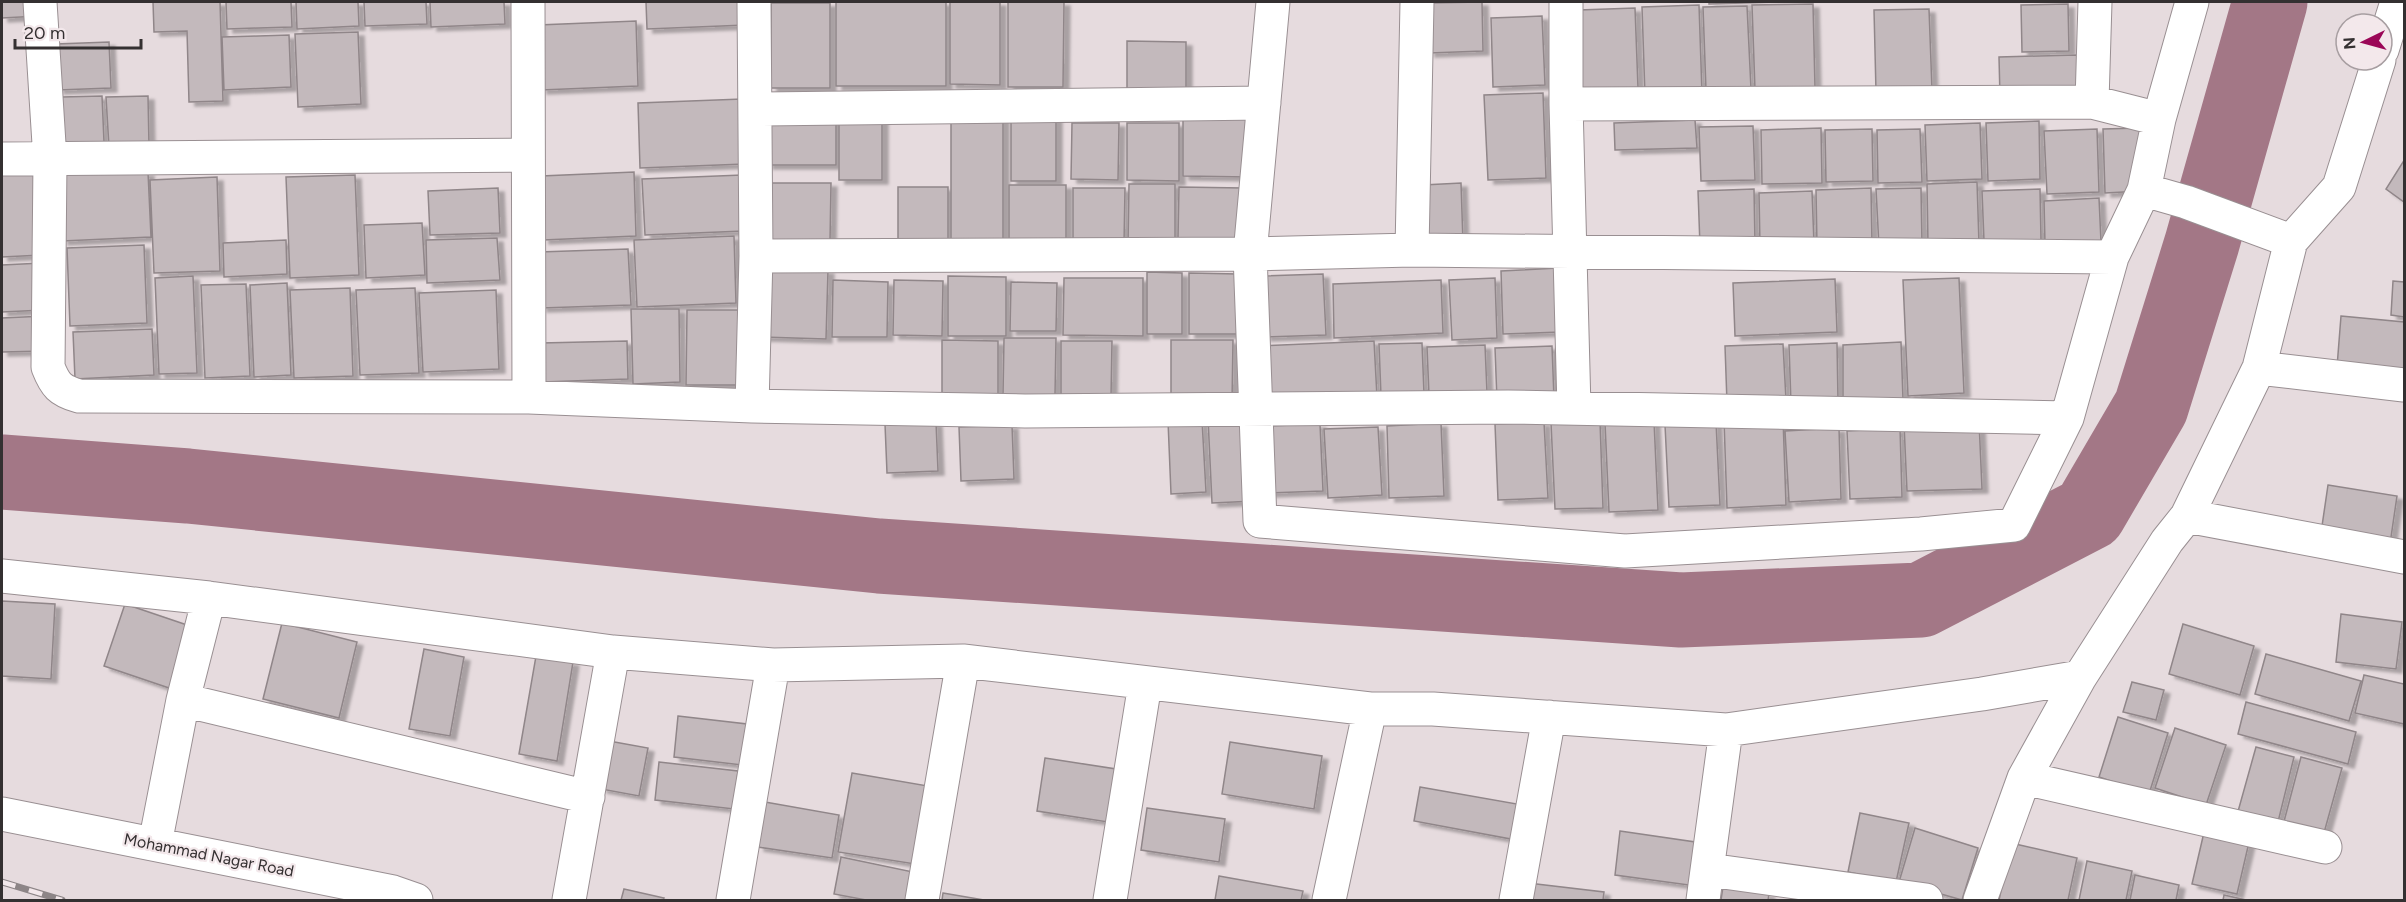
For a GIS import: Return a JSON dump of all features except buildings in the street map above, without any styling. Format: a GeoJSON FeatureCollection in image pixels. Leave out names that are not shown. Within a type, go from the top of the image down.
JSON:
{"type":"FeatureCollection","features":[{"type":"Feature","properties":{"kind":"street"},"geometry":{"type":"LineString","coordinates":[[40,2],[50,160],[48,366],[55,385],[66,392],[80,396],[529,397],[752,406],[1025,411],[1574,408],[2067,418]]}},
{"type":"Feature","properties":{"kind":"street"},"geometry":{"type":"LineString","coordinates":[[528,2],[529,397]]}},
{"type":"Feature","properties":{"kind":"street"},"geometry":{"type":"LineString","coordinates":[[752,406],[756,256],[754,2]]}},
{"type":"Feature","properties":{"kind":"street"},"geometry":{"type":"LineString","coordinates":[[1273,2],[1250,254],[1260,520],[1624,551],[1921,534],[2014,525],[2067,418],[2112,257],[2144,190],[2159,119],[2192,2]]}},
{"type":"Feature","properties":{"kind":"street"},"geometry":{"type":"LineString","coordinates":[[1412,250],[1417,2]]}},
{"type":"Feature","properties":{"kind":"street"},"geometry":{"type":"LineString","coordinates":[[1566,2],[1566,104],[1574,408]]}},
{"type":"Feature","properties":{"kind":"street"},"geometry":{"type":"LineString","coordinates":[[2092,102],[2095,2]]}},
{"type":"Feature","properties":{"kind":"street"},"geometry":{"type":"LineString","coordinates":[[1980,900],[2024,778],[2080,677],[2167,541],[2187,516],[2259,368],[2277,237],[2339,188],[2375,72]]}},
{"type":"Feature","properties":{"kind":"street"},"geometry":{"type":"LineString","coordinates":[[1566,104],[2092,102],[2159,119]]}},
{"type":"Feature","properties":{"kind":"street"},"geometry":{"type":"LineString","coordinates":[[755,110],[1264,103]]}},
{"type":"Feature","properties":{"kind":"street"},"geometry":{"type":"LineString","coordinates":[[2,159],[528,155]]}},
{"type":"Feature","properties":{"kind":"street"},"geometry":{"type":"LineString","coordinates":[[2144,190],[2186,202],[2277,237]]}},
{"type":"Feature","properties":{"kind":"street"},"geometry":{"type":"LineString","coordinates":[[756,256],[1250,254],[1412,250],[2112,257]]}},
{"type":"Feature","properties":{"kind":"street"},"geometry":{"type":"LineString","coordinates":[[2259,368],[2404,386]]}},
{"type":"Feature","properties":{"kind":"street"},"geometry":{"type":"LineString","coordinates":[[2187,516],[2404,557]]}},
{"type":"Feature","properties":{"kind":"street"},"geometry":{"type":"LineString","coordinates":[[2,576],[209,598],[613,652],[773,665],[963,662],[1370,709],[1433,709],[1726,730],[1982,694],[2080,677]]}},
{"type":"Feature","properties":{"kind":"street"},"geometry":{"type":"LineString","coordinates":[[155,844],[183,700],[209,598]]}},
{"type":"Feature","properties":{"kind":"street"},"geometry":{"type":"LineString","coordinates":[[569,900],[613,652]]}},
{"type":"Feature","properties":{"kind":"street"},"geometry":{"type":"LineString","coordinates":[[921,900],[963,662]]}},
{"type":"Feature","properties":{"kind":"street"},"geometry":{"type":"LineString","coordinates":[[732,900],[773,665]]}},
{"type":"Feature","properties":{"kind":"street"},"geometry":{"type":"LineString","coordinates":[[1110,900],[1145,684]]}},
{"type":"Feature","properties":{"kind":"street"},"geometry":{"type":"LineString","coordinates":[[183,700],[588,797]]}},
{"type":"Feature","properties":{"kind":"street"},"geometry":{"type":"LineString","coordinates":[[1329,900],[1370,709]]}},
{"type":"Feature","properties":{"kind":"street"},"geometry":{"type":"LineString","coordinates":[[1516,900],[1549,717]]}},
{"type":"Feature","properties":{"kind":"street"},"geometry":{"type":"LineString","coordinates":[[1726,730],[1706,885],[1926,900]]}},
{"type":"Feature","properties":{"kind":"street"},"geometry":{"type":"LineString","coordinates":[[2024,778],[2325,847]]}},
{"type":"Feature","properties":{"kind":"street","name":"Mohammad Nagar Road"},"geometry":{"type":"LineString","coordinates":[[2,814],[393,892],[416,900]]}},
{"type":"Feature","properties":{"kind":"waterway"},"geometry":{"type":"LineString","coordinates":[[2,472],[188,486],[879,556],[1681,610],[1921,600],[2089,513],[2151,407],[2202,243],[2270,2]]}},
{"type":"Feature","properties":{"kind":"railway"},"geometry":{"type":"LineString","coordinates":[[2,882],[62,900]]}}]}
